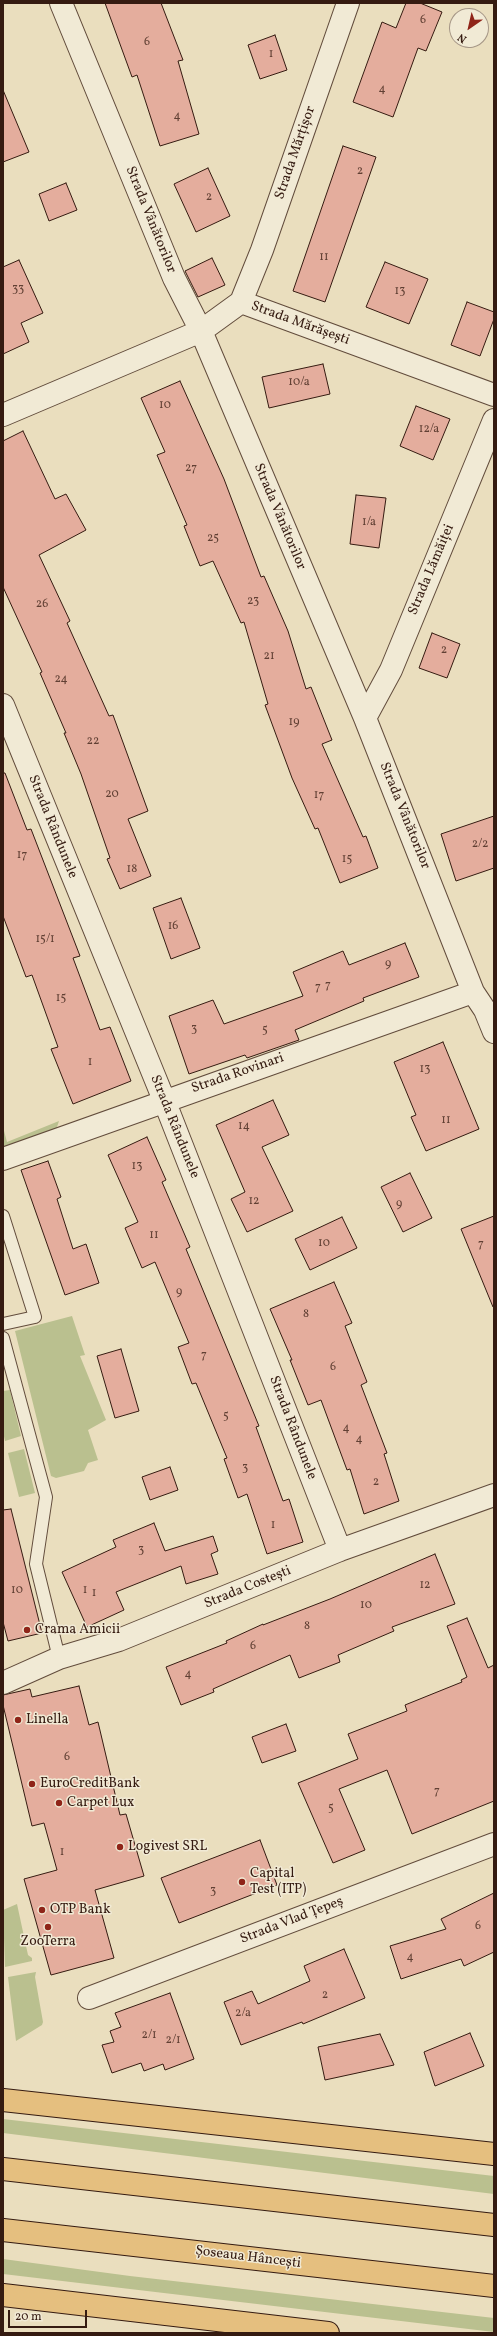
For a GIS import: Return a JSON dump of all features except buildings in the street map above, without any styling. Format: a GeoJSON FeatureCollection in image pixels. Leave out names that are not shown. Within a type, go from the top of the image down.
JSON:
{"type":"FeatureCollection","features":[{"type":"Feature","properties":{"kind":"main road"},"geometry":{"type":"LineString","coordinates":[[3,2100],[494,2154]]}},
{"type":"Feature","properties":{"kind":"main road"},"geometry":{"type":"LineString","coordinates":[[3,2169],[494,2225]]}},
{"type":"Feature","properties":{"kind":"main road","name":"Șoseaua Hâncești"},"geometry":{"type":"LineString","coordinates":[[3,2230],[494,2286]]}},
{"type":"Feature","properties":{"kind":"main road"},"geometry":{"type":"LineString","coordinates":[[3,2295],[328,2333]]}},
{"type":"Feature","properties":{"kind":"street","name":"Strada Vânătorilor"},"geometry":{"type":"LineString","coordinates":[[62,3],[174,278],[201,331],[365,718],[473,992],[490,1007],[494,1032]]}},
{"type":"Feature","properties":{"kind":"street","name":"Strada Mărțișor"},"geometry":{"type":"LineString","coordinates":[[241,302],[262,250],[348,3]]}},
{"type":"Feature","properties":{"kind":"street","name":"Strada Mărășești"},"geometry":{"type":"LineString","coordinates":[[3,415],[201,331],[241,302],[494,395]]}},
{"type":"Feature","properties":{"kind":"street","name":"Strada Lămăiței"},"geometry":{"type":"LineString","coordinates":[[365,718],[391,670],[494,420]]}},
{"type":"Feature","properties":{"kind":"street","name":"Strada Rândunele"},"geometry":{"type":"LineString","coordinates":[[3,705],[164,1100],[340,1550]]}},
{"type":"Feature","properties":{"kind":"street","name":"Strada Rovinari"},"geometry":{"type":"LineString","coordinates":[[3,1158],[473,992]]}},
{"type":"Feature","properties":{"kind":"street","name":"Strada Costești"},"geometry":{"type":"LineString","coordinates":[[3,1682],[59,1658],[119,1640],[340,1550],[494,1495]]}},
{"type":"Feature","properties":{"kind":"street","name":"Strada Vlad Țepeș"},"geometry":{"type":"LineString","coordinates":[[90,1998],[494,1844]]}},
{"type":"Feature","properties":{"kind":"lane"},"geometry":{"type":"LineString","coordinates":[[3,1216],[35,1317],[3,1324]]}},
{"type":"Feature","properties":{"kind":"lane"},"geometry":{"type":"LineString","coordinates":[[3,1338],[46,1497],[36,1564],[59,1658]]}},
{"type":"Feature","properties":{"kind":"green space"},"geometry":{"type":"Polygon","coordinates":[[[59,1121],[56,1130],[3,1148],[3,1127],[7,1142],[59,1121]]]}},
{"type":"Feature","properties":{"kind":"green space"},"geometry":{"type":"Polygon","coordinates":[[[72,1316],[85,1355],[80,1356],[106,1420],[88,1430],[98,1460],[88,1463],[84,1471],[56,1478],[51,1476],[15,1331],[72,1316]]]}},
{"type":"Feature","properties":{"kind":"green space"},"geometry":{"type":"Polygon","coordinates":[[[10,1390],[21,1436],[5,1441],[3,1432],[3,1391],[10,1390]]]}},
{"type":"Feature","properties":{"kind":"green space"},"geometry":{"type":"Polygon","coordinates":[[[24,1449],[35,1493],[19,1497],[8,1453],[24,1449]]]}},
{"type":"Feature","properties":{"kind":"green space"},"geometry":{"type":"Polygon","coordinates":[[[17,1904],[28,1955],[32,1958],[32,1961],[5,1967],[3,1910],[17,1904]]]}},
{"type":"Feature","properties":{"kind":"green space"},"geometry":{"type":"Polygon","coordinates":[[[36,1972],[35,1977],[43,2022],[42,2025],[16,2041],[8,1977],[36,1972]]]}},
{"type":"Feature","properties":{"kind":"green space"},"geometry":{"type":"Polygon","coordinates":[[[3,2119],[494,2176],[494,2194],[3,2133],[3,2119]]]}},
{"type":"Feature","properties":{"kind":"green space"},"geometry":{"type":"Polygon","coordinates":[[[3,2259],[130,2276],[494,2318],[494,2332],[3,2274],[3,2259]]]}},
{"type":"Feature","properties":{"kind":"place","name":"Crama Amicii"},"geometry":{"type":"Point","coordinates":[27,1630]}},
{"type":"Feature","properties":{"kind":"place","name":"Linella"},"geometry":{"type":"Point","coordinates":[18,1720]}},
{"type":"Feature","properties":{"kind":"place","name":"EuroCreditBank"},"geometry":{"type":"Point","coordinates":[32,1784]}},
{"type":"Feature","properties":{"kind":"place","name":"Carpet Lux"},"geometry":{"type":"Point","coordinates":[59,1803]}},
{"type":"Feature","properties":{"kind":"place","name":"Logivest SRL"},"geometry":{"type":"Point","coordinates":[120,1847]}},
{"type":"Feature","properties":{"kind":"place","name":"Capital Test (ITP)"},"geometry":{"type":"Point","coordinates":[242,1882]}},
{"type":"Feature","properties":{"kind":"place","name":"OTP Bank"},"geometry":{"type":"Point","coordinates":[42,1910]}},
{"type":"Feature","properties":{"kind":"place","name":"ZooTerra"},"geometry":{"type":"Point","coordinates":[48,1927]}}]}
